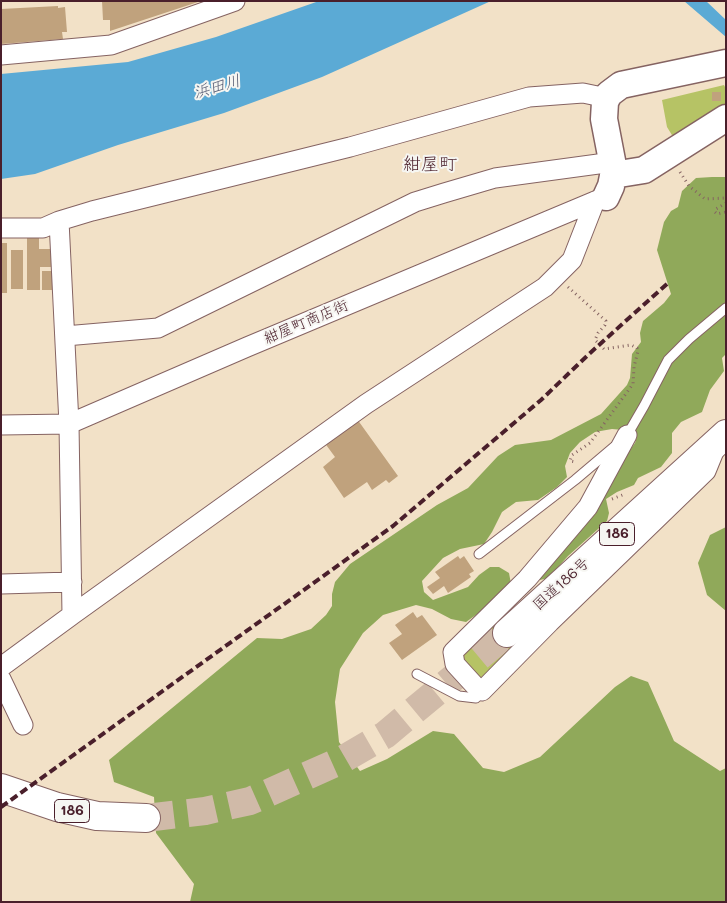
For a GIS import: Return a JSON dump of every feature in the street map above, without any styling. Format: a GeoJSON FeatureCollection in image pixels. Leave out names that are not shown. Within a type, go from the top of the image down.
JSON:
{"type":"FeatureCollection","features":[{"type":"Feature","properties":{"kind":"highway","name":"国道186号"},"geometry":{"type":"LineString","coordinates":[[507,633],[722,438]]}},
{"type":"Feature","properties":{"kind":"highway","name":"186"},"geometry":{"type":"LineString","coordinates":[[1,788],[57,807],[97,816],[146,818]]}},
{"type":"Feature","properties":{"kind":"street"},"geometry":{"type":"LineString","coordinates":[[1,55],[111,45],[235,1]]}},
{"type":"Feature","properties":{"kind":"street"},"geometry":{"type":"LineString","coordinates":[[1,667],[366,404],[545,288],[572,260],[607,184],[604,110],[607,98],[614,89],[621,85],[726,63]]}},
{"type":"Feature","properties":{"kind":"street"},"geometry":{"type":"LineString","coordinates":[[1,228],[43,228],[59,221],[359,145],[529,98],[583,92],[607,98]]}},
{"type":"Feature","properties":{"kind":"street"},"geometry":{"type":"LineString","coordinates":[[65,336],[158,328],[415,202],[495,178],[607,184],[644,170],[726,118]]}},
{"type":"Feature","properties":{"kind":"street","name":"紺屋町商店街"},"geometry":{"type":"LineString","coordinates":[[1,425],[69,424],[607,184]]}},
{"type":"Feature","properties":{"kind":"street"},"geometry":{"type":"LineString","coordinates":[[59,221],[69,424],[72,615]]}},
{"type":"Feature","properties":{"kind":"street"},"geometry":{"type":"LineString","coordinates":[[627,435],[588,507],[527,580],[453,652],[455,664],[476,688],[482,691],[550,622],[706,471],[722,438]]}},
{"type":"Feature","properties":{"kind":"street"},"geometry":{"type":"LineString","coordinates":[[1,584],[72,582]]}},
{"type":"Feature","properties":{"kind":"street"},"geometry":{"type":"LineString","coordinates":[[1,679],[23,725]]}},
{"type":"Feature","properties":{"kind":"lane"},"geometry":{"type":"LineString","coordinates":[[479,554],[597,462],[627,435],[668,360],[689,339],[726,308]]}},
{"type":"Feature","properties":{"kind":"lane"},"geometry":{"type":"LineString","coordinates":[[417,674],[459,696],[476,698],[482,691]]}},
{"type":"Feature","properties":{"kind":"path"},"geometry":{"type":"LineString","coordinates":[[690,186],[705,199],[726,198]]}},
{"type":"Feature","properties":{"kind":"path"},"geometry":{"type":"LineString","coordinates":[[726,203],[716,209],[715,212],[717,214],[726,212]]}},
{"type":"Feature","properties":{"kind":"path"},"geometry":{"type":"LineString","coordinates":[[556,276],[606,320],[605,325],[595,340],[604,349],[631,346],[637,348],[638,351],[634,367],[633,384],[590,443],[572,455],[570,461],[597,462]]}},
{"type":"Feature","properties":{"kind":"green space"},"geometry":{"type":"Polygon","coordinates":[[[724,85],[726,89],[726,106],[675,140],[667,127],[662,100],[724,85]]]}},
{"type":"Feature","properties":{"kind":"green space"},"geometry":{"type":"Polygon","coordinates":[[[726,177],[726,354],[722,358],[724,371],[710,390],[702,412],[681,422],[672,433],[672,453],[661,467],[638,478],[634,485],[606,499],[609,513],[607,521],[568,556],[548,578],[540,580],[539,576],[635,443],[637,436],[635,431],[612,429],[595,432],[580,442],[570,453],[565,466],[567,477],[557,487],[538,500],[516,502],[502,512],[484,544],[460,549],[443,558],[422,581],[424,592],[433,600],[468,587],[490,567],[499,567],[509,573],[511,584],[466,622],[451,619],[432,609],[416,605],[383,615],[363,633],[340,669],[335,702],[339,742],[360,771],[387,759],[433,731],[454,734],[483,768],[504,772],[540,757],[615,687],[631,676],[648,682],[674,741],[720,771],[726,768],[726,902],[190,902],[194,884],[156,833],[154,797],[114,782],[109,760],[257,638],[282,639],[311,629],[326,615],[332,606],[335,582],[350,564],[437,505],[468,488],[498,456],[515,445],[551,440],[601,414],[627,385],[630,378],[632,354],[641,342],[640,333],[643,321],[664,303],[671,294],[657,250],[664,222],[671,211],[678,207],[682,191],[696,178],[726,177]]]}},
{"type":"Feature","properties":{"kind":"green space"},"geometry":{"type":"Polygon","coordinates":[[[726,527],[726,611],[707,595],[698,563],[710,535],[726,527]]]}},
{"type":"Feature","properties":{"kind":"green space"},"geometry":{"type":"Polygon","coordinates":[[[491,623],[516,652],[477,682],[458,651],[491,623]]]}},
{"type":"Feature","properties":{"kind":"water","name":"浜田川"},"geometry":{"type":"Polygon","coordinates":[[[319,1],[491,1],[322,77],[224,113],[118,145],[35,174],[1,179],[1,74],[128,62],[216,37],[319,1]]]}},
{"type":"Feature","properties":{"kind":"water"},"geometry":{"type":"Polygon","coordinates":[[[684,1],[706,1],[726,20],[726,37],[684,1]]]}},
{"type":"Feature","properties":{"kind":"building"},"geometry":{"type":"Polygon","coordinates":[[[102,1],[198,2],[110,31],[110,20],[103,20],[102,1]]]}},
{"type":"Feature","properties":{"kind":"building"},"geometry":{"type":"Polygon","coordinates":[[[58,6],[58,8],[65,7],[67,32],[62,32],[63,39],[1,44],[1,9],[58,6]]]}},
{"type":"Feature","properties":{"kind":"building"},"geometry":{"type":"Polygon","coordinates":[[[712,92],[721,92],[721,101],[712,101],[712,92]]]}},
{"type":"Feature","properties":{"kind":"building"},"geometry":{"type":"Polygon","coordinates":[[[27,237],[39,237],[39,249],[53,249],[54,267],[40,267],[40,290],[27,290],[27,237]]]}},
{"type":"Feature","properties":{"kind":"building"},"geometry":{"type":"Polygon","coordinates":[[[1,243],[7,243],[7,293],[1,293],[1,243]]]}},
{"type":"Feature","properties":{"kind":"building"},"geometry":{"type":"Polygon","coordinates":[[[11,250],[23,250],[23,289],[11,289],[11,250]]]}},
{"type":"Feature","properties":{"kind":"building"},"geometry":{"type":"Polygon","coordinates":[[[42,271],[54,271],[54,290],[42,290],[42,271]]]}},
{"type":"Feature","properties":{"kind":"building"},"geometry":{"type":"Polygon","coordinates":[[[357,419],[398,476],[389,483],[386,480],[372,490],[367,482],[344,498],[323,467],[335,457],[324,442],[357,419]]]}},
{"type":"Feature","properties":{"kind":"building"},"geometry":{"type":"Polygon","coordinates":[[[458,556],[460,559],[464,556],[474,571],[469,574],[471,577],[448,593],[444,586],[433,594],[427,587],[440,578],[435,572],[458,556]]]}},
{"type":"Feature","properties":{"kind":"building"},"geometry":{"type":"Polygon","coordinates":[[[413,612],[417,618],[422,615],[437,635],[402,660],[389,643],[402,634],[395,625],[413,612]]]}},
{"type":"Feature","properties":{"kind":"tunnel"},"geometry":{"type":"LineString","coordinates":[[146,818],[205,811],[250,801],[340,761],[385,735],[507,633]]}},
{"type":"Feature","properties":{"kind":"railway"},"geometry":{"type":"LineString","coordinates":[[1,807],[393,526],[541,400],[668,283]]}},
{"type":"Feature","properties":{"kind":"district","name":"紺屋町"},"geometry":{"type":"Point","coordinates":[430,164]}}]}
